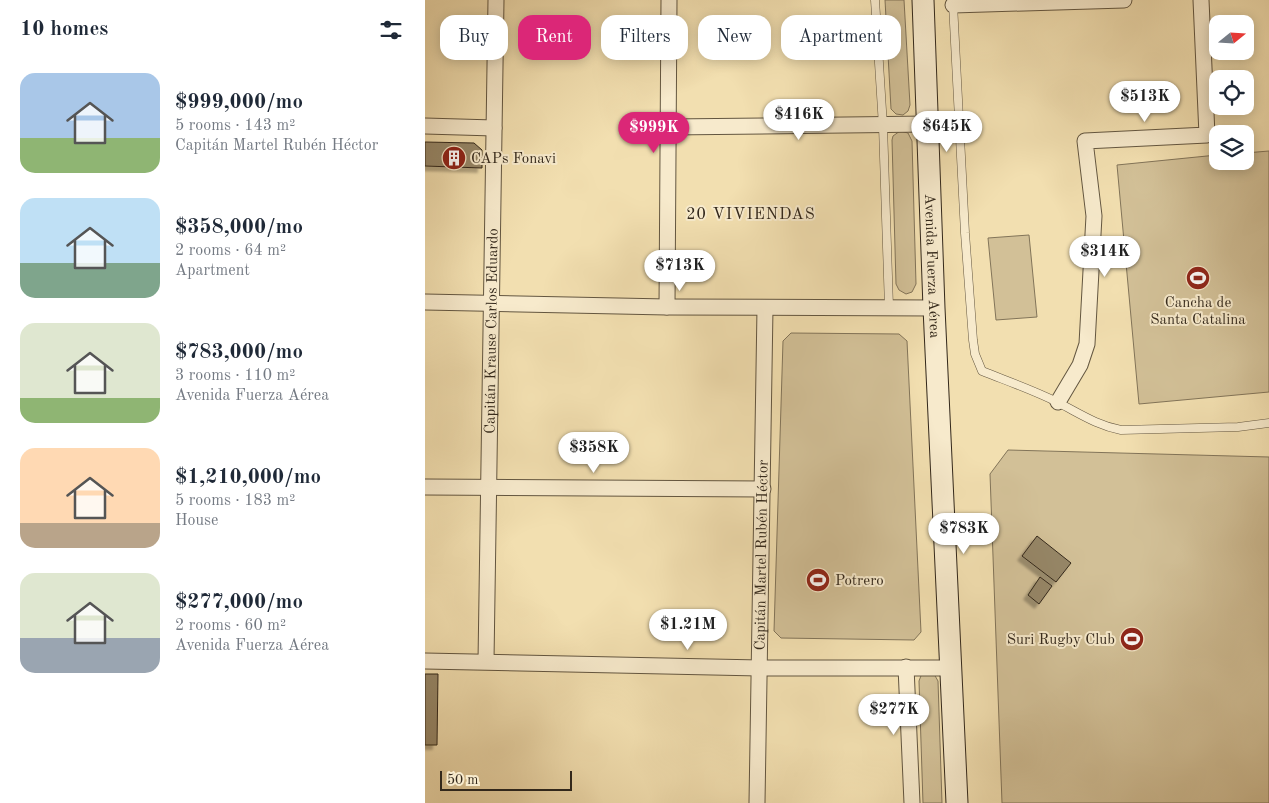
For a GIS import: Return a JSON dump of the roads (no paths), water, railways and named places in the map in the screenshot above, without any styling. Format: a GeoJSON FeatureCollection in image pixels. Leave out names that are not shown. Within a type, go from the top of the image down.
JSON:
{"type":"FeatureCollection","features":[{"type":"Feature","properties":{"kind":"main road","name":"Avenida Fuerza Aérea"},"geometry":{"type":"LineString","coordinates":[[923,0],[934,308],[957,803]]}},
{"type":"Feature","properties":{"kind":"street","name":"Capitán Krause Carlos Eduardo"},"geometry":{"type":"LineString","coordinates":[[486,661],[496,0]]}},
{"type":"Feature","properties":{"kind":"street"},"geometry":{"type":"LineString","coordinates":[[667,307],[669,0]]}},
{"type":"Feature","properties":{"kind":"street"},"geometry":{"type":"LineString","coordinates":[[953,2],[1124,0]]}},
{"type":"Feature","properties":{"kind":"street"},"geometry":{"type":"LineString","coordinates":[[1058,402],[1080,365],[1087,344],[1094,216],[1085,141],[1207,135],[1201,0]]}},
{"type":"Feature","properties":{"kind":"street"},"geometry":{"type":"LineString","coordinates":[[669,127],[928,124]]}},
{"type":"Feature","properties":{"kind":"street"},"geometry":{"type":"LineString","coordinates":[[425,126],[494,128]]}},
{"type":"Feature","properties":{"kind":"street"},"geometry":{"type":"LineString","coordinates":[[425,302],[667,307],[934,308]]}},
{"type":"Feature","properties":{"kind":"street","name":"Capitán Martel Rubén Héctor"},"geometry":{"type":"LineString","coordinates":[[757,803],[765,308]]}},
{"type":"Feature","properties":{"kind":"street"},"geometry":{"type":"LineString","coordinates":[[425,487],[763,489]]}},
{"type":"Feature","properties":{"kind":"street"},"geometry":{"type":"LineString","coordinates":[[425,661],[760,668],[951,668]]}},
{"type":"Feature","properties":{"kind":"street"},"geometry":{"type":"LineString","coordinates":[[905,667],[912,803]]}},
{"type":"Feature","properties":{"kind":"lane"},"geometry":{"type":"LineString","coordinates":[[875,0],[883,126],[889,308]]}},
{"type":"Feature","properties":{"kind":"lane"},"geometry":{"type":"LineString","coordinates":[[953,2],[965,233],[975,354],[982,371],[1058,402],[1085,418],[1106,427],[1121,430],[1238,427],[1269,423]]}},
{"type":"Feature","properties":{"kind":"place","name":"CAPs Fonavi"},"geometry":{"type":"Point","coordinates":[454,158]}},
{"type":"Feature","properties":{"kind":"place","name":"Cancha de Santa Catalina"},"geometry":{"type":"Point","coordinates":[1198,278]}},
{"type":"Feature","properties":{"kind":"place","name":"Potrero"},"geometry":{"type":"Point","coordinates":[818,580]}},
{"type":"Feature","properties":{"kind":"place","name":"Suri Rugby Club"},"geometry":{"type":"Point","coordinates":[1132,639]}},
{"type":"Feature","properties":{"kind":"district","name":"20 VIVIENDAS"},"geometry":{"type":"Point","coordinates":[751,213]}}]}
